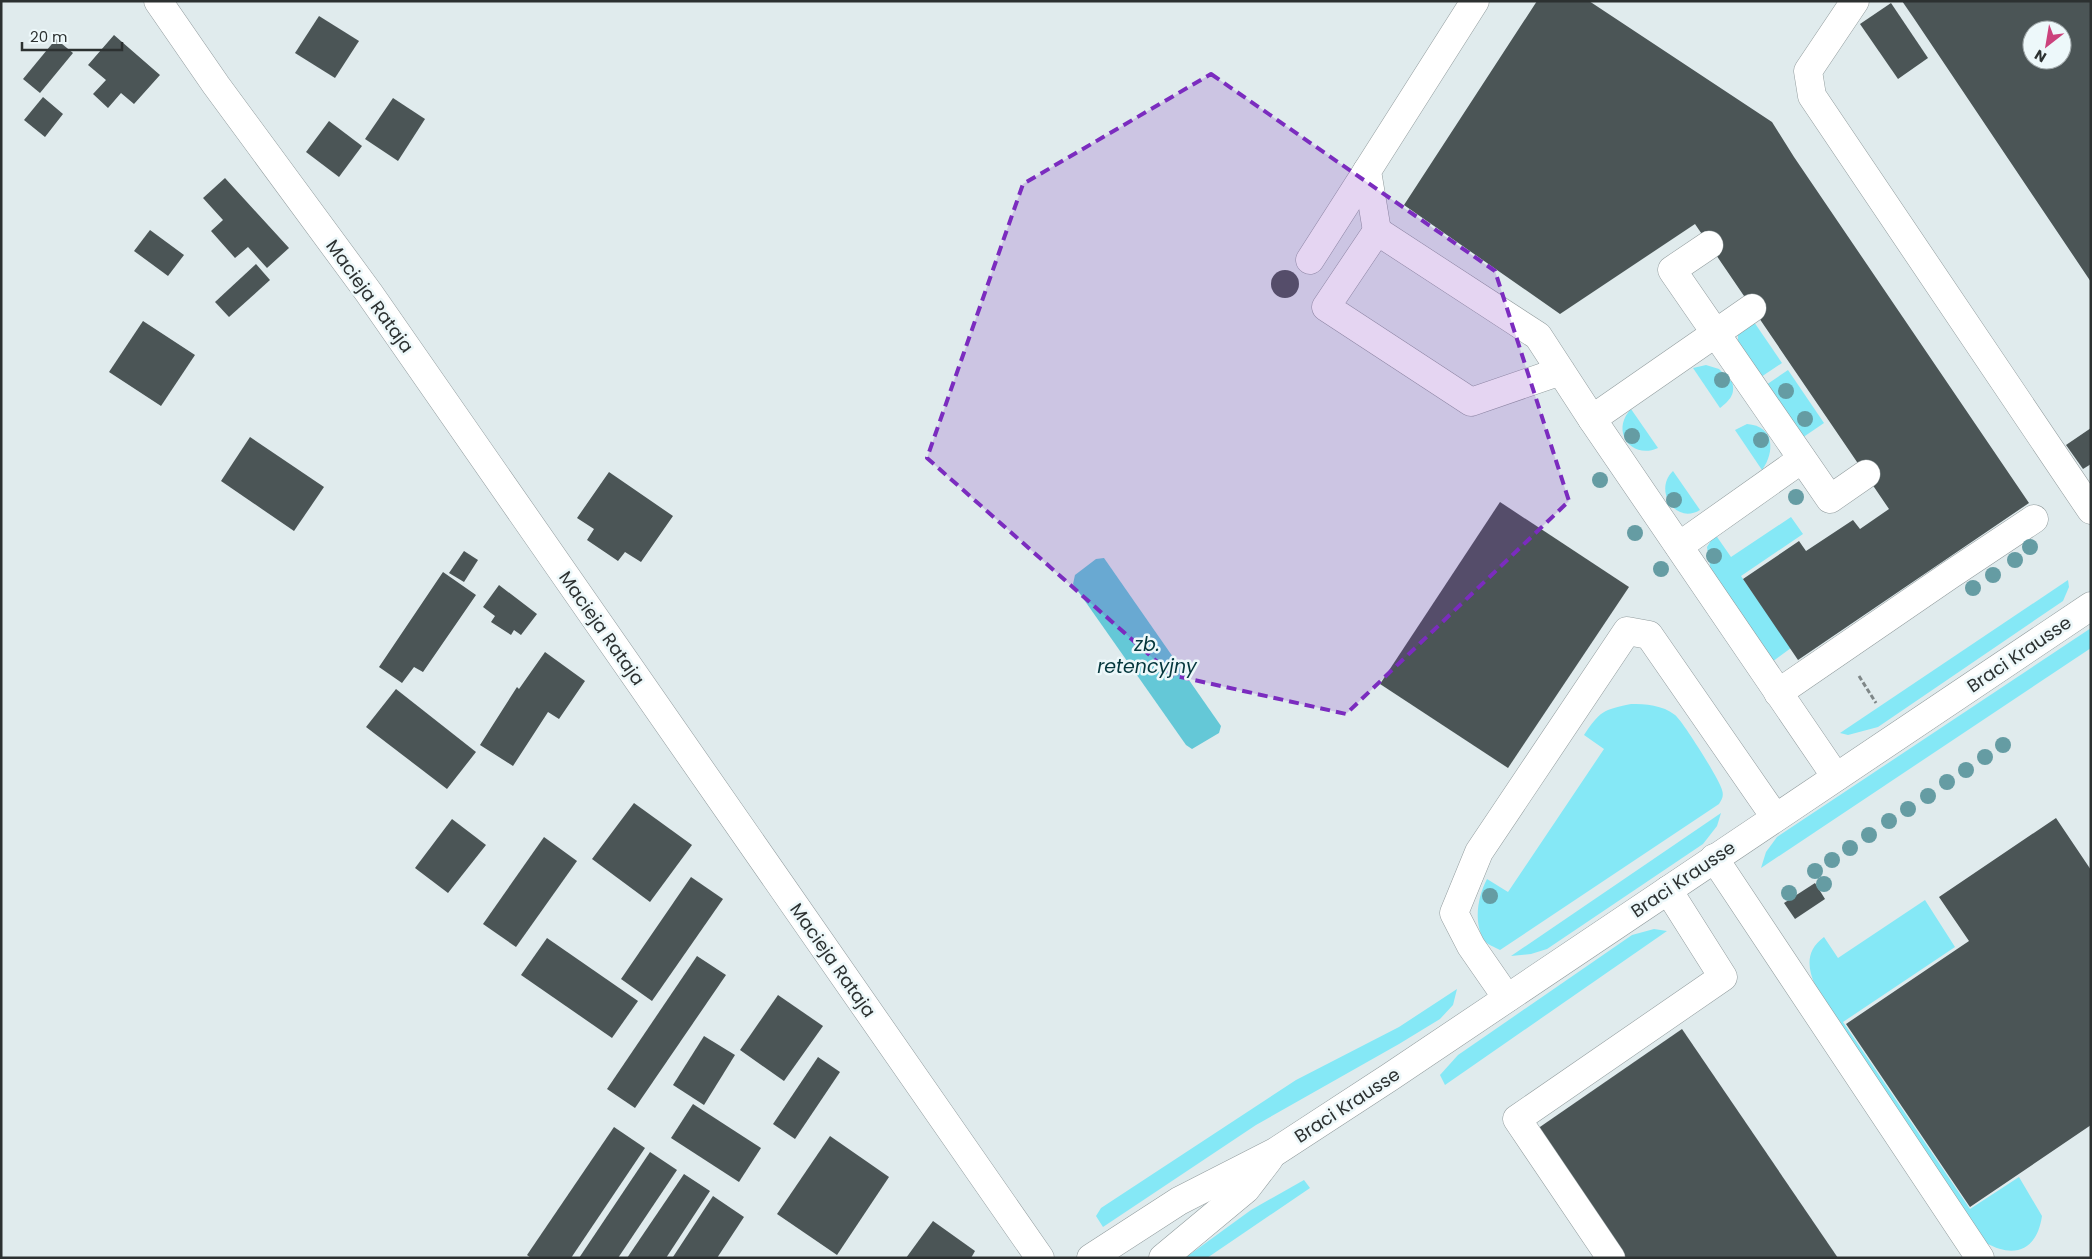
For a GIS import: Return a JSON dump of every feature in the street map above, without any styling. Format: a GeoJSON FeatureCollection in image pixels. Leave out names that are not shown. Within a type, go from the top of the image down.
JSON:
{"type":"FeatureCollection","features":[{"type":"Feature","properties":{"kind":"street","name":"Macieja Rataja"},"geometry":{"type":"LineString","coordinates":[[158,1],[216,85],[369,293],[1040,1258]]}},
{"type":"Feature","properties":{"kind":"street"},"geometry":{"type":"LineString","coordinates":[[1310,260],[1475,1]]}},
{"type":"Feature","properties":{"kind":"street"},"geometry":{"type":"LineString","coordinates":[[1855,1],[1808,71],[1812,96],[2091,510]]}},
{"type":"Feature","properties":{"kind":"street"},"geometry":{"type":"LineString","coordinates":[[1367,172],[1377,231],[1326,307],[1471,402],[1561,371]]}},
{"type":"Feature","properties":{"kind":"street"},"geometry":{"type":"LineString","coordinates":[[1377,231],[1538,336],[1592,419],[1836,777]]}},
{"type":"Feature","properties":{"kind":"street"},"geometry":{"type":"LineString","coordinates":[[1709,245],[1672,270],[1830,499],[1866,474]]}},
{"type":"Feature","properties":{"kind":"street"},"geometry":{"type":"LineString","coordinates":[[1592,419],[1752,308]]}},
{"type":"Feature","properties":{"kind":"street"},"geometry":{"type":"LineString","coordinates":[[1679,546],[1802,459]]}},
{"type":"Feature","properties":{"kind":"street"},"geometry":{"type":"LineString","coordinates":[[1778,693],[1950,574],[2034,519]]}},
{"type":"Feature","properties":{"kind":"street","name":"Braci Krausse"},"geometry":{"type":"LineString","coordinates":[[1091,1258],[1179,1201],[1275,1152],[2091,606]]}},
{"type":"Feature","properties":{"kind":"street"},"geometry":{"type":"LineString","coordinates":[[1507,998],[1471,946],[1454,913],[1479,852],[1627,631],[1649,635],[1775,817]]}},
{"type":"Feature","properties":{"kind":"street"},"geometry":{"type":"LineString","coordinates":[[1714,858],[1980,1258]]}},
{"type":"Feature","properties":{"kind":"street"},"geometry":{"type":"LineString","coordinates":[[1611,1258],[1516,1119],[1723,977],[1668,890]]}},
{"type":"Feature","properties":{"kind":"street","name":"Braci Krausse"},"geometry":{"type":"LineString","coordinates":[[1163,1258],[1246,1189],[1275,1152]]}},
{"type":"Feature","properties":{"kind":"path"},"geometry":{"type":"LineString","coordinates":[[1858,675],[1876,703]]}},
{"type":"Feature","properties":{"kind":"highlighted area"},"geometry":{"type":"Polygon","coordinates":[[[1211,74],[1495,271],[1569,501],[1346,714],[1172,675],[927,458],[1023,184],[1211,74]]]}},
{"type":"Feature","properties":{"kind":"shaded area"},"geometry":{"type":"Polygon","coordinates":[[[1754,322],[1782,363],[1761,377],[1738,343],[1738,334],[1754,322]]]}},
{"type":"Feature","properties":{"kind":"shaded area"},"geometry":{"type":"Polygon","coordinates":[[[1706,365],[1719,369],[1732,382],[1733,390],[1731,397],[1720,408],[1693,368],[1706,365]]]}},
{"type":"Feature","properties":{"kind":"shaded area"},"geometry":{"type":"Polygon","coordinates":[[[1788,370],[1824,423],[1802,438],[1766,385],[1788,370]]]}},
{"type":"Feature","properties":{"kind":"shaded area"},"geometry":{"type":"Polygon","coordinates":[[[1631,409],[1658,448],[1648,451],[1639,450],[1632,447],[1626,441],[1623,434],[1623,426],[1625,417],[1631,409]]]}},
{"type":"Feature","properties":{"kind":"shaded area"},"geometry":{"type":"Polygon","coordinates":[[[1747,424],[1763,430],[1770,441],[1769,456],[1762,470],[1735,430],[1747,424]]]}},
{"type":"Feature","properties":{"kind":"shaded area"},"geometry":{"type":"Polygon","coordinates":[[[1673,471],[1700,510],[1682,513],[1670,503],[1666,496],[1665,487],[1667,479],[1673,471]]]}},
{"type":"Feature","properties":{"kind":"shaded area"},"geometry":{"type":"Polygon","coordinates":[[[1791,517],[1803,534],[1741,576],[1791,648],[1772,662],[1711,572],[1707,547],[1715,534],[1731,557],[1791,517]]]}},
{"type":"Feature","properties":{"kind":"shaded area"},"geometry":{"type":"Polygon","coordinates":[[[2068,580],[2069,587],[2063,601],[1878,727],[1848,735],[1840,733],[2068,580]]]}},
{"type":"Feature","properties":{"kind":"shaded area"},"geometry":{"type":"Polygon","coordinates":[[[2091,628],[2091,648],[1761,868],[1766,852],[1777,837],[2091,628]]]}},
{"type":"Feature","properties":{"kind":"shaded area"},"geometry":{"type":"Polygon","coordinates":[[[1631,704],[1659,707],[1679,719],[1701,751],[1720,785],[1723,794],[1719,804],[1500,950],[1489,945],[1485,942],[1481,933],[1478,917],[1479,901],[1487,879],[1508,892],[1604,749],[1584,735],[1594,721],[1603,713],[1631,704]]]}},
{"type":"Feature","properties":{"kind":"shaded area"},"geometry":{"type":"Polygon","coordinates":[[[1721,813],[1717,826],[1703,844],[1547,949],[1531,954],[1511,956],[1721,813]]]}},
{"type":"Feature","properties":{"kind":"shaded area"},"geometry":{"type":"Polygon","coordinates":[[[1925,900],[1955,947],[1843,1022],[1970,1209],[2019,1177],[2042,1216],[2035,1237],[2030,1244],[2023,1248],[2006,1250],[1986,1243],[1815,985],[1810,972],[1811,953],[1818,942],[1824,937],[1838,958],[1925,900]]]}},
{"type":"Feature","properties":{"kind":"shaded area"},"geometry":{"type":"Polygon","coordinates":[[[1654,929],[1667,931],[1445,1085],[1440,1075],[1458,1055],[1632,935],[1654,929]]]}},
{"type":"Feature","properties":{"kind":"shaded area"},"geometry":{"type":"Polygon","coordinates":[[[1457,989],[1453,1005],[1440,1019],[1256,1125],[1103,1227],[1096,1216],[1101,1208],[1296,1080],[1399,1027],[1457,989]]]}},
{"type":"Feature","properties":{"kind":"shaded area"},"geometry":{"type":"Polygon","coordinates":[[[1304,1180],[1310,1188],[1207,1258],[1185,1258],[1251,1210],[1304,1180]]]}},
{"type":"Feature","properties":{"kind":"water","name":"zb. retencyjny"},"geometry":{"type":"Polygon","coordinates":[[[1104,558],[1221,726],[1219,733],[1192,749],[1186,745],[1073,584],[1075,575],[1096,559],[1104,558]]]}},
{"type":"Feature","properties":{"kind":"building"},"geometry":{"type":"Polygon","coordinates":[[[1537,1],[1589,1],[1772,122],[2029,503],[1798,660],[1743,579],[1799,541],[1806,551],[1853,520],[1860,529],[1889,509],[1695,224],[1560,314],[1404,205],[1537,1]]]}},
{"type":"Feature","properties":{"kind":"building"},"geometry":{"type":"Polygon","coordinates":[[[1902,1],[2091,1],[2091,282],[1902,1]]]}},
{"type":"Feature","properties":{"kind":"building"},"geometry":{"type":"Polygon","coordinates":[[[1891,3],[1928,58],[1898,79],[1860,24],[1891,3]]]}},
{"type":"Feature","properties":{"kind":"building"},"geometry":{"type":"Polygon","coordinates":[[[319,16],[359,41],[335,78],[295,53],[319,16]]]}},
{"type":"Feature","properties":{"kind":"building"},"geometry":{"type":"Polygon","coordinates":[[[114,35],[160,75],[134,104],[121,93],[108,108],[93,94],[106,80],[88,65],[114,35]]]}},
{"type":"Feature","properties":{"kind":"building"},"geometry":{"type":"Polygon","coordinates":[[[56,39],[73,53],[40,93],[23,79],[56,39]]]}},
{"type":"Feature","properties":{"kind":"building"},"geometry":{"type":"Polygon","coordinates":[[[43,97],[63,114],[45,137],[24,120],[43,97]]]}},
{"type":"Feature","properties":{"kind":"building"},"geometry":{"type":"Polygon","coordinates":[[[393,98],[425,119],[398,161],[365,139],[393,98]]]}},
{"type":"Feature","properties":{"kind":"building"},"geometry":{"type":"Polygon","coordinates":[[[329,121],[362,146],[339,177],[306,152],[329,121]]]}},
{"type":"Feature","properties":{"kind":"building"},"geometry":{"type":"Polygon","coordinates":[[[225,178],[289,248],[267,268],[248,247],[235,258],[211,231],[223,220],[203,198],[225,178]]]}},
{"type":"Feature","properties":{"kind":"building"},"geometry":{"type":"Polygon","coordinates":[[[150,230],[184,255],[168,276],[134,251],[150,230]]]}},
{"type":"Feature","properties":{"kind":"building"},"geometry":{"type":"Polygon","coordinates":[[[256,264],[270,280],[229,317],[215,302],[256,264]]]}},
{"type":"Feature","properties":{"kind":"building"},"geometry":{"type":"Polygon","coordinates":[[[1285,270],[1295,274],[1299,284],[1295,294],[1285,298],[1275,294],[1271,284],[1275,274],[1285,270]]]}},
{"type":"Feature","properties":{"kind":"building"},"geometry":{"type":"Polygon","coordinates":[[[143,321],[195,355],[161,406],[109,372],[143,321]]]}},
{"type":"Feature","properties":{"kind":"building"},"geometry":{"type":"Polygon","coordinates":[[[2091,428],[2091,464],[2083,469],[2066,445],[2091,428]]]}},
{"type":"Feature","properties":{"kind":"building"},"geometry":{"type":"Polygon","coordinates":[[[250,437],[324,487],[294,531],[221,481],[250,437]]]}},
{"type":"Feature","properties":{"kind":"building"},"geometry":{"type":"Polygon","coordinates":[[[609,472],[673,516],[641,562],[625,552],[618,561],[587,540],[594,529],[577,518],[609,472]]]}},
{"type":"Feature","properties":{"kind":"building"},"geometry":{"type":"Polygon","coordinates":[[[1500,502],[1629,587],[1508,768],[1380,684],[1500,502]]]}},
{"type":"Feature","properties":{"kind":"building"},"geometry":{"type":"Polygon","coordinates":[[[464,551],[478,560],[464,582],[449,573],[464,551]]]}},
{"type":"Feature","properties":{"kind":"building"},"geometry":{"type":"Polygon","coordinates":[[[443,572],[476,595],[423,672],[414,667],[402,683],[379,667],[443,572]]]}},
{"type":"Feature","properties":{"kind":"building"},"geometry":{"type":"Polygon","coordinates":[[[499,585],[537,614],[521,635],[514,630],[511,635],[491,622],[495,616],[483,607],[499,585]]]}},
{"type":"Feature","properties":{"kind":"building"},"geometry":{"type":"Polygon","coordinates":[[[545,652],[585,681],[559,719],[548,712],[513,766],[480,745],[517,687],[519,689],[545,652]]]}},
{"type":"Feature","properties":{"kind":"building"},"geometry":{"type":"Polygon","coordinates":[[[396,689],[476,752],[447,789],[366,727],[396,689]]]}},
{"type":"Feature","properties":{"kind":"building"},"geometry":{"type":"Polygon","coordinates":[[[634,803],[692,845],[650,902],[592,859],[634,803]]]}},
{"type":"Feature","properties":{"kind":"building"},"geometry":{"type":"Polygon","coordinates":[[[2056,818],[2091,870],[2091,1125],[1970,1207],[1846,1024],[1969,941],[1939,897],[2056,818]]]}},
{"type":"Feature","properties":{"kind":"building"},"geometry":{"type":"Polygon","coordinates":[[[452,819],[486,845],[448,893],[415,868],[452,819]]]}},
{"type":"Feature","properties":{"kind":"building"},"geometry":{"type":"Polygon","coordinates":[[[544,837],[577,861],[516,947],[483,924],[544,837]]]}},
{"type":"Feature","properties":{"kind":"building"},"geometry":{"type":"Polygon","coordinates":[[[691,877],[723,899],[652,1001],[621,979],[691,877]]]}},
{"type":"Feature","properties":{"kind":"building"},"geometry":{"type":"Polygon","coordinates":[[[1815,883],[1825,899],[1795,919],[1784,903],[1815,883]]]}},
{"type":"Feature","properties":{"kind":"building"},"geometry":{"type":"Polygon","coordinates":[[[547,938],[638,1001],[612,1038],[521,975],[547,938]]]}},
{"type":"Feature","properties":{"kind":"building"},"geometry":{"type":"Polygon","coordinates":[[[697,956],[726,975],[635,1108],[607,1089],[697,956]]]}},
{"type":"Feature","properties":{"kind":"building"},"geometry":{"type":"Polygon","coordinates":[[[778,995],[823,1026],[784,1081],[740,1050],[778,995]]]}},
{"type":"Feature","properties":{"kind":"building"},"geometry":{"type":"Polygon","coordinates":[[[1682,1029],[1838,1258],[1626,1258],[1537,1129],[1682,1029]]]}},
{"type":"Feature","properties":{"kind":"building"},"geometry":{"type":"Polygon","coordinates":[[[704,1036],[735,1055],[704,1105],[673,1085],[704,1036]]]}},
{"type":"Feature","properties":{"kind":"building"},"geometry":{"type":"Polygon","coordinates":[[[818,1057],[840,1072],[795,1139],[773,1124],[818,1057]]]}},
{"type":"Feature","properties":{"kind":"building"},"geometry":{"type":"Polygon","coordinates":[[[693,1104],[761,1148],[739,1182],[671,1138],[693,1104]]]}},
{"type":"Feature","properties":{"kind":"building"},"geometry":{"type":"Polygon","coordinates":[[[614,1127],[645,1148],[571,1258],[531,1258],[527,1255],[614,1127]]]}},
{"type":"Feature","properties":{"kind":"building"},"geometry":{"type":"Polygon","coordinates":[[[830,1136],[889,1177],[837,1255],[777,1214],[830,1136]]]}},
{"type":"Feature","properties":{"kind":"building"},"geometry":{"type":"Polygon","coordinates":[[[650,1152],[677,1170],[618,1258],[579,1258],[650,1152]]]}},
{"type":"Feature","properties":{"kind":"building"},"geometry":{"type":"Polygon","coordinates":[[[684,1174],[710,1191],[666,1258],[627,1258],[684,1174]]]}},
{"type":"Feature","properties":{"kind":"building"},"geometry":{"type":"Polygon","coordinates":[[[713,1196],[744,1217],[717,1258],[673,1257],[713,1196]]]}},
{"type":"Feature","properties":{"kind":"building"},"geometry":{"type":"Polygon","coordinates":[[[933,1221],[975,1251],[971,1258],[906,1258],[933,1221]]]}}]}
